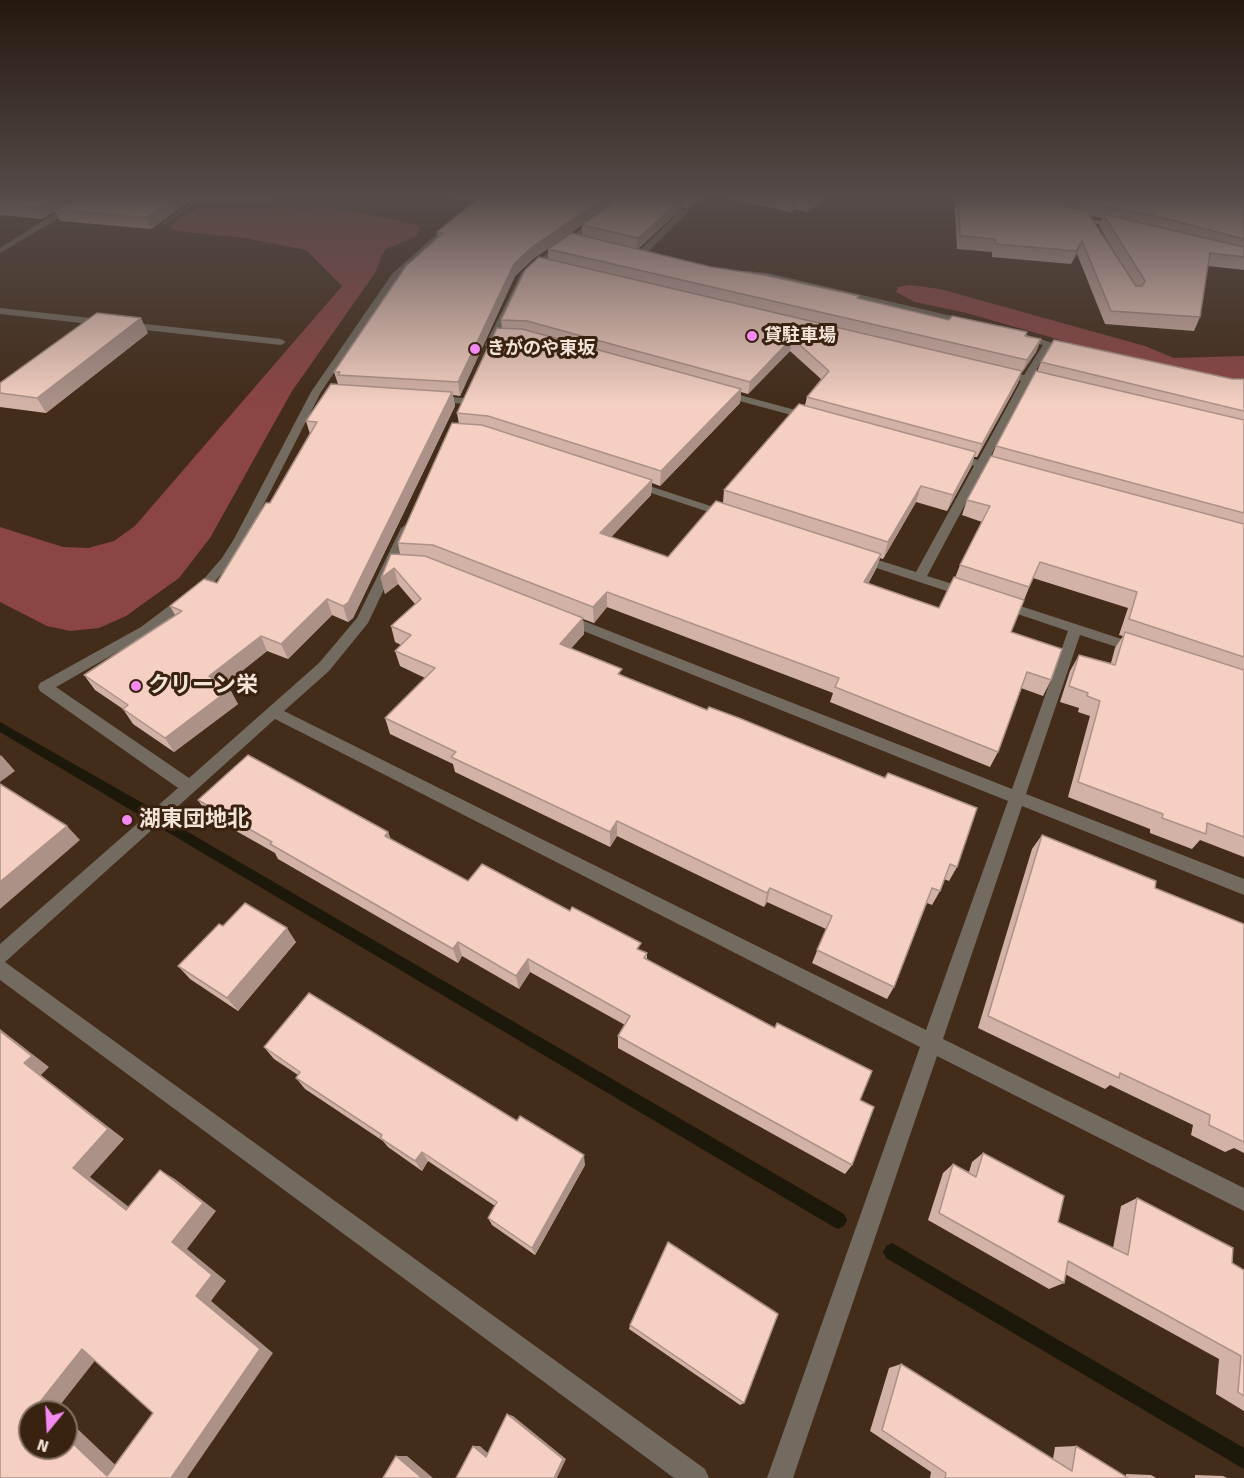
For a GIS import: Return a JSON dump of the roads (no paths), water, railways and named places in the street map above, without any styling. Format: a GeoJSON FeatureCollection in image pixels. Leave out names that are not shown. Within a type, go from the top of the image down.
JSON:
{"type":"FeatureCollection","features":[{"type":"Feature","properties":{"kind":"street"},"geometry":{"type":"LineString","coordinates":[[189,787],[45,687],[146,630],[179,607],[206,584],[226,561],[322,392],[394,276],[405,266]]}},
{"type":"Feature","properties":{"kind":"street"},"geometry":{"type":"LineString","coordinates":[[484,358],[499,337],[520,280],[534,266]]}},
{"type":"Feature","properties":{"kind":"street"},"geometry":{"type":"LineString","coordinates":[[738,272],[768,275],[983,325]]}},
{"type":"Feature","properties":{"kind":"street"},"geometry":{"type":"LineString","coordinates":[[0,311],[281,342]]}},
{"type":"Feature","properties":{"kind":"street"},"geometry":{"type":"LineString","coordinates":[[1005,332],[1082,354]]}},
{"type":"Feature","properties":{"kind":"street"},"geometry":{"type":"LineString","coordinates":[[920,578],[1027,380],[1049,344]]}},
{"type":"Feature","properties":{"kind":"street"},"geometry":{"type":"LineString","coordinates":[[992,371],[1061,388]]}},
{"type":"Feature","properties":{"kind":"street"},"geometry":{"type":"LineString","coordinates":[[707,389],[821,420]]}},
{"type":"Feature","properties":{"kind":"street"},"geometry":{"type":"LineString","coordinates":[[419,398],[464,401]]}},
{"type":"Feature","properties":{"kind":"street"},"geometry":{"type":"LineString","coordinates":[[947,455],[1015,474]]}},
{"type":"Feature","properties":{"kind":"street"},"geometry":{"type":"LineString","coordinates":[[619,479],[741,519]]}},
{"type":"Feature","properties":{"kind":"street"},"geometry":{"type":"LineString","coordinates":[[0,956],[324,667],[352,635],[371,604],[410,519]]}},
{"type":"Feature","properties":{"kind":"street"},"geometry":{"type":"LineString","coordinates":[[842,552],[1155,654]]}},
{"type":"Feature","properties":{"kind":"street"},"geometry":{"type":"LineString","coordinates":[[391,563],[411,564]]}},
{"type":"Feature","properties":{"kind":"street"},"geometry":{"type":"LineString","coordinates":[[553,614],[1244,887]]}},
{"type":"Feature","properties":{"kind":"street"},"geometry":{"type":"LineString","coordinates":[[780,1478],[1076,628]]}},
{"type":"Feature","properties":{"kind":"street"},"geometry":{"type":"LineString","coordinates":[[273,712],[1244,1200]]}},
{"type":"Feature","properties":{"kind":"street"},"geometry":{"type":"LineString","coordinates":[[0,969],[696,1478]]}},
{"type":"Feature","properties":{"kind":"waterway"},"geometry":{"type":"LineString","coordinates":[[0,726],[141,809]]}},
{"type":"Feature","properties":{"kind":"waterway"},"geometry":{"type":"LineString","coordinates":[[169,826],[838,1220]]}},
{"type":"Feature","properties":{"kind":"waterway"},"geometry":{"type":"LineString","coordinates":[[892,1252],[1244,1459]]}},
{"type":"Feature","properties":{"kind":"place","name":"貸駐車場"},"geometry":{"type":"Point","coordinates":[752,336]}},
{"type":"Feature","properties":{"kind":"place","name":"きがのや東坂"},"geometry":{"type":"Point","coordinates":[475,349]}},
{"type":"Feature","properties":{"kind":"place","name":"クリーン栄"},"geometry":{"type":"Point","coordinates":[136,686]}},
{"type":"Feature","properties":{"kind":"place","name":"湖東団地北"},"geometry":{"type":"Point","coordinates":[127,820]}}]}
